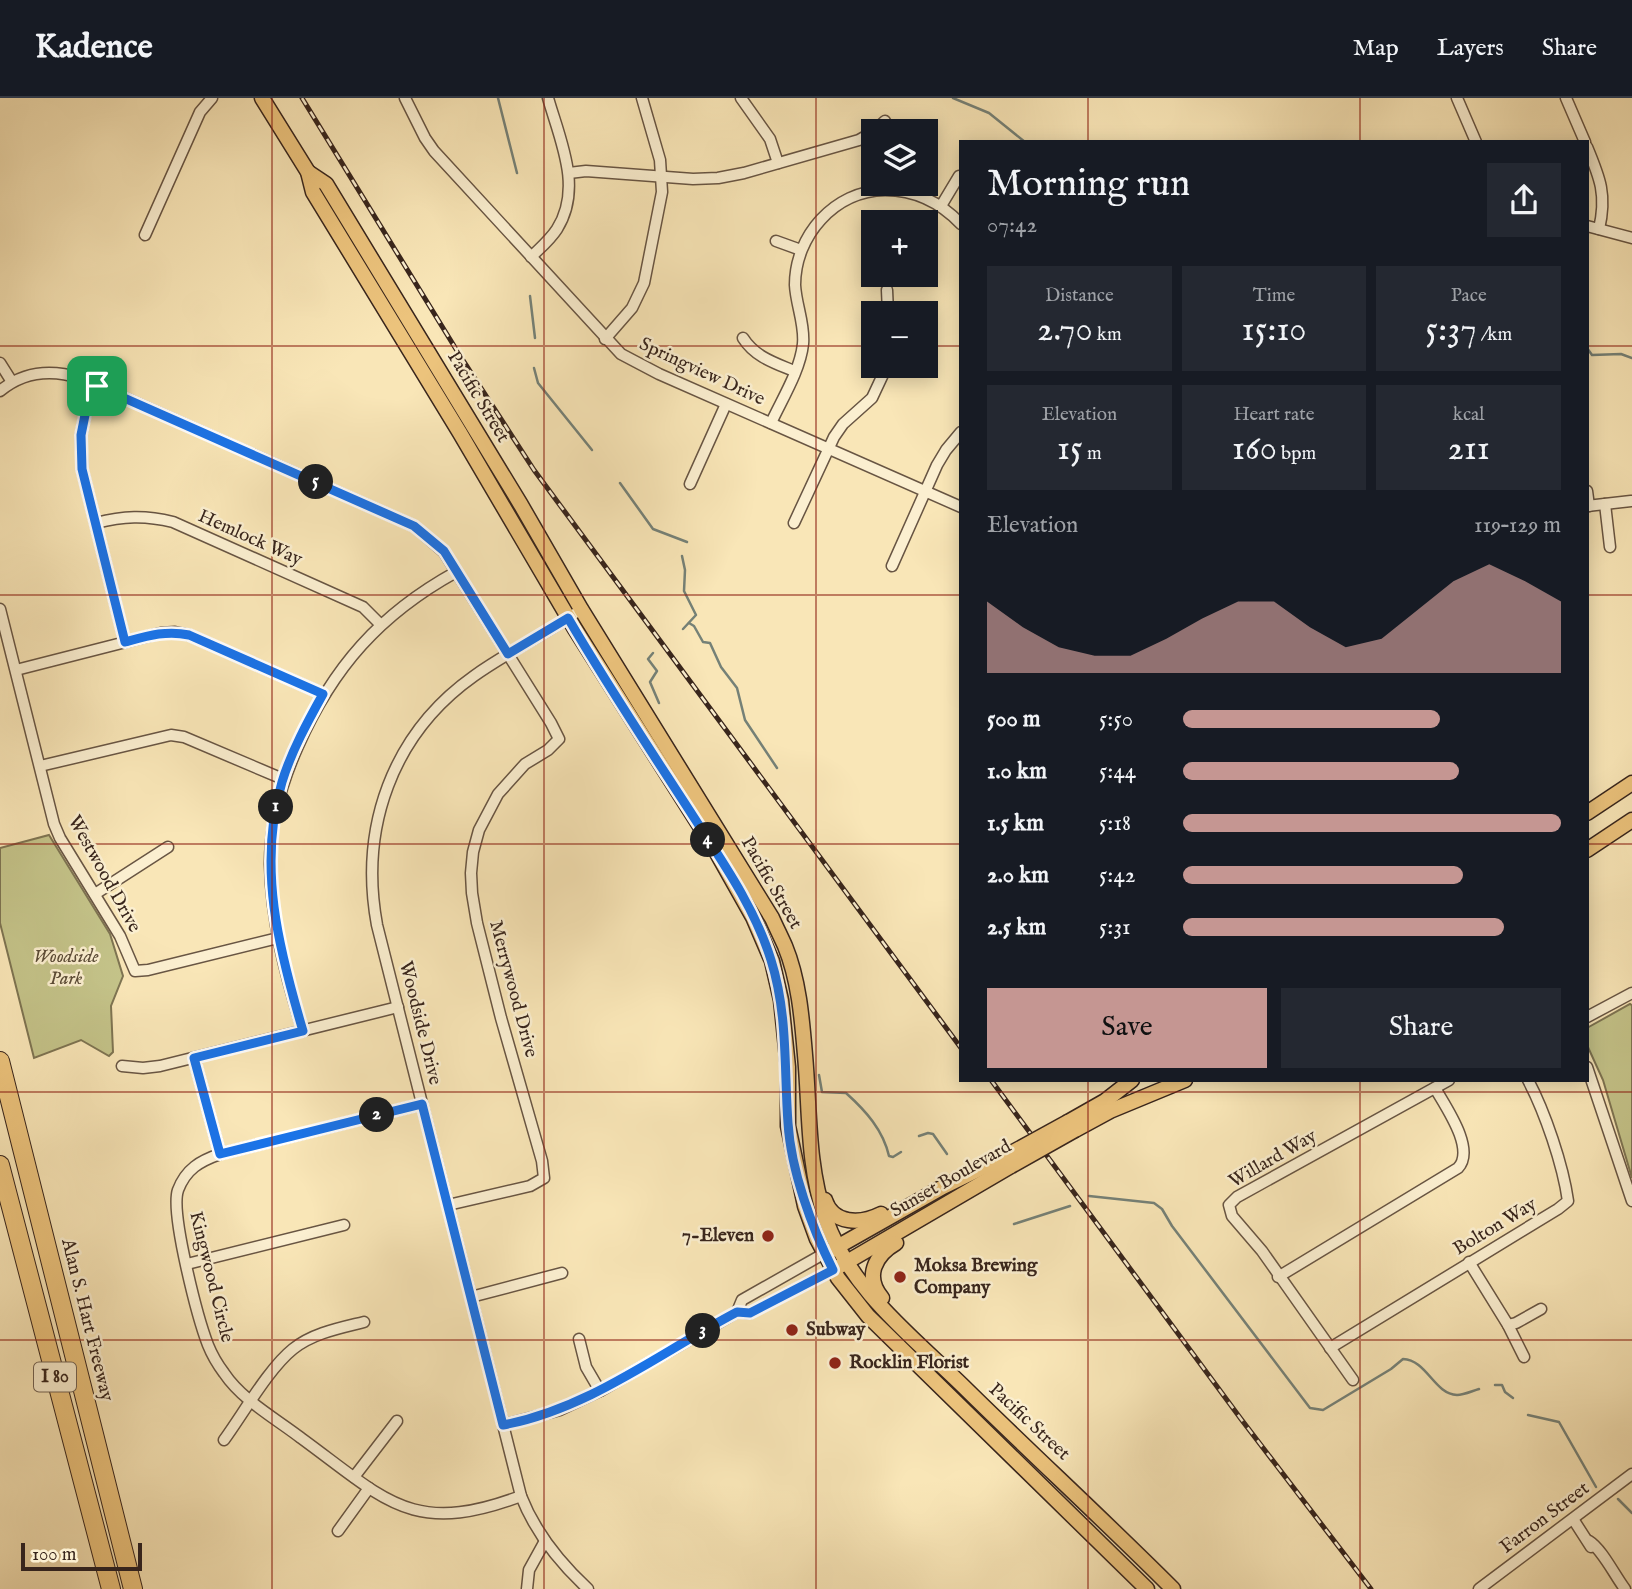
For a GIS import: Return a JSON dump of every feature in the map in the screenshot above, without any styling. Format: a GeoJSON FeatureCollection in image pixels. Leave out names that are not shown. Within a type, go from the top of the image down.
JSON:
{"type":"FeatureCollection","features":[{"type":"Feature","properties":{"kind":"highway","name":"Alan S. Hart Freeway"},"geometry":{"type":"LineString","coordinates":[[0,1061],[133,1589]]}},
{"type":"Feature","properties":{"kind":"highway","name":"I 80"},"geometry":{"type":"LineString","coordinates":[[0,1165],[111,1589]]}},
{"type":"Feature","properties":{"kind":"main road","name":"Pacific Street"},"geometry":{"type":"LineString","coordinates":[[262,98],[308,172],[313,192],[568,618],[722,849],[753,885],[778,932],[790,961],[797,990],[805,1056],[808,1129],[833,1270],[868,1316],[1147,1589]]}},
{"type":"Feature","properties":{"kind":"main road","name":"Pacific Street"},"geometry":{"type":"LineString","coordinates":[[308,172],[326,184],[521,505],[722,849],[772,961],[781,1000],[788,1067],[788,1126],[805,1206],[831,1250],[846,1262],[874,1299],[912,1337],[1174,1589]]}},
{"type":"Feature","properties":{"kind":"main road"},"geometry":{"type":"LineString","coordinates":[[350,225],[349,235],[357,249],[354,259],[365,261],[380,284],[386,284]]}},
{"type":"Feature","properties":{"kind":"main road"},"geometry":{"type":"LineString","coordinates":[[416,333],[416,342],[425,361],[420,369]]}},
{"type":"Feature","properties":{"kind":"main road"},"geometry":{"type":"LineString","coordinates":[[485,447],[484,457],[492,473],[487,481],[498,484],[512,504],[521,505]]}},
{"type":"Feature","properties":{"kind":"main road"},"geometry":{"type":"LineString","coordinates":[[1589,812],[1632,783]]}},
{"type":"Feature","properties":{"kind":"main road"},"geometry":{"type":"LineString","coordinates":[[1589,849],[1632,820]]}},
{"type":"Feature","properties":{"kind":"main road"},"geometry":{"type":"LineString","coordinates":[[763,938],[778,932]]}},
{"type":"Feature","properties":{"kind":"main road"},"geometry":{"type":"LineString","coordinates":[[781,1000],[791,1007],[794,1045],[805,1056]]}},
{"type":"Feature","properties":{"kind":"main road","name":"Sunset Boulevard"},"geometry":{"type":"LineString","coordinates":[[833,1270],[916,1223],[1008,1162],[1072,1126],[1129,1082]]}},
{"type":"Feature","properties":{"kind":"main road","name":"Sunset Boulevard"},"geometry":{"type":"LineString","coordinates":[[1072,1126],[1180,1082]]}},
{"type":"Feature","properties":{"kind":"main road","name":"Sunset Boulevard"},"geometry":{"type":"LineString","coordinates":[[831,1250],[943,1187],[1008,1162]]}},
{"type":"Feature","properties":{"kind":"main road"},"geometry":{"type":"LineString","coordinates":[[816,1183],[833,1213],[852,1222],[875,1217],[891,1209],[909,1207]]}},
{"type":"Feature","properties":{"kind":"main road"},"geometry":{"type":"LineString","coordinates":[[912,1337],[907,1324],[874,1288],[872,1275],[883,1253],[907,1236],[916,1223]]}},
{"type":"Feature","properties":{"kind":"main road"},"geometry":{"type":"LineString","coordinates":[[971,1417],[985,1419],[1014,1445],[1027,1448]]}},
{"type":"Feature","properties":{"kind":"street"},"geometry":{"type":"LineString","coordinates":[[145,235],[200,112],[212,98]]}},
{"type":"Feature","properties":{"kind":"street","name":"Springview Drive"},"geometry":{"type":"LineString","coordinates":[[405,98],[434,151],[621,354],[643,367],[959,506]]}},
{"type":"Feature","properties":{"kind":"street"},"geometry":{"type":"LineString","coordinates":[[531,257],[548,240],[562,220],[568,197],[569,173],[548,98]]}},
{"type":"Feature","properties":{"kind":"street"},"geometry":{"type":"LineString","coordinates":[[605,339],[632,307],[644,283],[662,192],[660,160],[642,98]]}},
{"type":"Feature","properties":{"kind":"street"},"geometry":{"type":"LineString","coordinates":[[741,98],[770,139],[778,163]]}},
{"type":"Feature","properties":{"kind":"street"},"geometry":{"type":"LineString","coordinates":[[1457,98],[1475,140]]}},
{"type":"Feature","properties":{"kind":"street"},"geometry":{"type":"LineString","coordinates":[[1566,98],[1584,140]]}},
{"type":"Feature","properties":{"kind":"street"},"geometry":{"type":"LineString","coordinates":[[569,173],[719,178],[861,139]]}},
{"type":"Feature","properties":{"kind":"street"},"geometry":{"type":"LineString","coordinates":[[1589,153],[1603,189],[1604,201],[1599,229]]}},
{"type":"Feature","properties":{"kind":"street"},"geometry":{"type":"LineString","coordinates":[[940,206],[959,176]]}},
{"type":"Feature","properties":{"kind":"street"},"geometry":{"type":"LineString","coordinates":[[771,424],[803,346],[804,334],[795,285],[801,250],[817,224],[839,203],[878,190],[917,194],[940,206],[959,222]]}},
{"type":"Feature","properties":{"kind":"street"},"geometry":{"type":"LineString","coordinates":[[1589,226],[1632,239]]}},
{"type":"Feature","properties":{"kind":"street"},"geometry":{"type":"LineString","coordinates":[[776,241],[801,250]]}},
{"type":"Feature","properties":{"kind":"street"},"geometry":{"type":"LineString","coordinates":[[887,290],[887,301]]}},
{"type":"Feature","properties":{"kind":"street"},"geometry":{"type":"LineString","coordinates":[[743,338],[760,356],[794,371]]}},
{"type":"Feature","properties":{"kind":"street"},"geometry":{"type":"LineString","coordinates":[[0,363],[12,382]]}},
{"type":"Feature","properties":{"kind":"street"},"geometry":{"type":"LineString","coordinates":[[0,391],[26,376],[52,372],[80,378],[414,526],[444,551],[508,654]]}},
{"type":"Feature","properties":{"kind":"street"},"geometry":{"type":"LineString","coordinates":[[794,523],[827,448],[843,424],[872,398],[881,378]]}},
{"type":"Feature","properties":{"kind":"street"},"geometry":{"type":"LineString","coordinates":[[97,386],[86,410],[80,451],[84,479],[125,642]]}},
{"type":"Feature","properties":{"kind":"street"},"geometry":{"type":"LineString","coordinates":[[690,484],[726,404]]}},
{"type":"Feature","properties":{"kind":"street"},"geometry":{"type":"LineString","coordinates":[[892,566],[925,491],[946,450],[959,434]]}},
{"type":"Feature","properties":{"kind":"street"},"geometry":{"type":"LineString","coordinates":[[1589,506],[1632,500]]}},
{"type":"Feature","properties":{"kind":"street"},"geometry":{"type":"LineString","coordinates":[[1605,504],[1610,547]]}},
{"type":"Feature","properties":{"kind":"street","name":"Hemlock Way"},"geometry":{"type":"LineString","coordinates":[[96,523],[136,516],[173,522],[363,607],[380,624]]}},
{"type":"Feature","properties":{"kind":"street"},"geometry":{"type":"LineString","coordinates":[[303,1031],[278,938],[270,862],[274,817],[283,779],[323,694],[348,660],[380,624],[434,584],[456,572]]}},
{"type":"Feature","properties":{"kind":"street","name":"Westwood Drive"},"geometry":{"type":"LineString","coordinates":[[0,609],[60,838],[120,936],[135,971],[278,938]]}},
{"type":"Feature","properties":{"kind":"street","name":"Woodside Drive"},"geometry":{"type":"LineString","coordinates":[[581,609],[457,689],[427,718],[400,760],[383,799],[373,839],[371,879],[377,925],[521,1496],[545,1541],[566,1568],[589,1589]]}},
{"type":"Feature","properties":{"kind":"street"},"geometry":{"type":"LineString","coordinates":[[16,670],[161,633],[175,632],[189,635],[323,694]]}},
{"type":"Feature","properties":{"kind":"street","name":"Merrywood Drive"},"geometry":{"type":"LineString","coordinates":[[447,1205],[530,1186],[544,1178],[542,1161],[477,923],[472,893],[472,852],[479,830],[498,794],[525,764],[548,750],[559,739],[508,654]]}},
{"type":"Feature","properties":{"kind":"street"},"geometry":{"type":"LineString","coordinates":[[40,766],[171,735],[184,737],[283,779]]}},
{"type":"Feature","properties":{"kind":"street"},"geometry":{"type":"LineString","coordinates":[[95,894],[168,847]]}},
{"type":"Feature","properties":{"kind":"street"},"geometry":{"type":"LineString","coordinates":[[1589,1016],[1632,993]]}},
{"type":"Feature","properties":{"kind":"street"},"geometry":{"type":"LineString","coordinates":[[122,1066],[143,1068],[194,1058],[398,1007]]}},
{"type":"Feature","properties":{"kind":"street"},"geometry":{"type":"LineString","coordinates":[[194,1058],[220,1154]]}},
{"type":"Feature","properties":{"kind":"street"},"geometry":{"type":"LineString","coordinates":[[1589,1073],[1632,1201]]}},
{"type":"Feature","properties":{"kind":"street","name":"Willard Way"},"geometry":{"type":"LineString","coordinates":[[1353,1380],[1262,1251],[1232,1216],[1229,1205],[1237,1197],[1445,1082]]}},
{"type":"Feature","properties":{"kind":"street","name":"Bolton Way"},"geometry":{"type":"LineString","coordinates":[[1330,1348],[1568,1201],[1545,1120],[1529,1082]]}},
{"type":"Feature","properties":{"kind":"street"},"geometry":{"type":"LineString","coordinates":[[1278,1277],[1464,1162],[1460,1135],[1435,1087]]}},
{"type":"Feature","properties":{"kind":"street","name":"Kingwood Circle"},"geometry":{"type":"LineString","coordinates":[[422,1104],[220,1154],[191,1167],[178,1190],[175,1202],[176,1220],[187,1264],[209,1348],[239,1392],[382,1498],[430,1513],[466,1513],[521,1496]]}},
{"type":"Feature","properties":{"kind":"street"},"geometry":{"type":"LineString","coordinates":[[187,1264],[344,1225]]}},
{"type":"Feature","properties":{"kind":"street","name":"Sunset Boulevard"},"geometry":{"type":"LineString","coordinates":[[737,1312],[742,1300],[831,1250]]}},
{"type":"Feature","properties":{"kind":"street"},"geometry":{"type":"LineString","coordinates":[[1469,1262],[1508,1325],[1524,1357]]}},
{"type":"Feature","properties":{"kind":"street","name":"Sunset Boulevard"},"geometry":{"type":"LineString","coordinates":[[503,1425],[560,1410],[600,1391],[737,1312],[750,1313],[833,1270]]}},
{"type":"Feature","properties":{"kind":"street"},"geometry":{"type":"LineString","coordinates":[[471,1297],[562,1273]]}},
{"type":"Feature","properties":{"kind":"street"},"geometry":{"type":"LineString","coordinates":[[1508,1325],[1517,1323],[1541,1308]]}},
{"type":"Feature","properties":{"kind":"street"},"geometry":{"type":"LineString","coordinates":[[224,1440],[292,1349],[311,1338],[364,1322]]}},
{"type":"Feature","properties":{"kind":"street"},"geometry":{"type":"LineString","coordinates":[[579,1339],[586,1367],[600,1391]]}},
{"type":"Feature","properties":{"kind":"street"},"geometry":{"type":"LineString","coordinates":[[354,1477],[397,1421]]}},
{"type":"Feature","properties":{"kind":"street","name":"Farron Street"},"geometry":{"type":"LineString","coordinates":[[1479,1589],[1632,1474]]}},
{"type":"Feature","properties":{"kind":"street"},"geometry":{"type":"LineString","coordinates":[[338,1531],[369,1488]]}},
{"type":"Feature","properties":{"kind":"street"},"geometry":{"type":"LineString","coordinates":[[1573,1519],[1599,1558],[1625,1589]]}},
{"type":"Feature","properties":{"kind":"street"},"geometry":{"type":"LineString","coordinates":[[527,1589],[529,1570],[545,1541]]}},
{"type":"Feature","properties":{"kind":"green space","name":"Woodside Park"},"geometry":{"type":"Polygon","coordinates":[[[49,835],[110,934],[123,976],[111,1006],[113,1052],[109,1056],[81,1040],[34,1058],[0,923],[0,848],[49,835]]]}},
{"type":"Feature","properties":{"kind":"green space"},"geometry":{"type":"Polygon","coordinates":[[[1632,1005],[1632,1178],[1603,1080],[1589,1049],[1589,1027],[1632,1005]]]}},
{"type":"Feature","properties":{"kind":"waterway"},"geometry":{"type":"LineString","coordinates":[[498,98],[517,173]]}},
{"type":"Feature","properties":{"kind":"waterway"},"geometry":{"type":"LineString","coordinates":[[953,98],[989,113],[1023,140]]}},
{"type":"Feature","properties":{"kind":"waterway"},"geometry":{"type":"LineString","coordinates":[[530,296],[535,338]]}},
{"type":"Feature","properties":{"kind":"waterway"},"geometry":{"type":"LineString","coordinates":[[1589,351],[1592,355],[1621,354],[1632,358]]}},
{"type":"Feature","properties":{"kind":"waterway"},"geometry":{"type":"LineString","coordinates":[[534,368],[538,383],[592,450]]}},
{"type":"Feature","properties":{"kind":"waterway"},"geometry":{"type":"LineString","coordinates":[[620,483],[653,529],[687,542]]}},
{"type":"Feature","properties":{"kind":"waterway"},"geometry":{"type":"LineString","coordinates":[[682,556],[685,570],[684,591],[696,615],[683,629]]}},
{"type":"Feature","properties":{"kind":"waterway"},"geometry":{"type":"LineString","coordinates":[[689,623],[694,626],[703,642],[710,643],[721,667],[737,688],[745,720],[777,768]]}},
{"type":"Feature","properties":{"kind":"waterway"},"geometry":{"type":"LineString","coordinates":[[653,653],[648,659],[657,671],[650,682],[659,703]]}},
{"type":"Feature","properties":{"kind":"waterway"},"geometry":{"type":"LineString","coordinates":[[819,1075],[822,1092],[846,1093],[867,1114],[883,1138],[889,1156],[893,1157],[901,1152]]}},
{"type":"Feature","properties":{"kind":"waterway"},"geometry":{"type":"LineString","coordinates":[[919,1136],[933,1134],[947,1154]]}},
{"type":"Feature","properties":{"kind":"waterway"},"geometry":{"type":"LineString","coordinates":[[1089,1196],[1154,1203],[1162,1209],[1172,1226],[1310,1408],[1323,1410],[1403,1359],[1418,1365],[1449,1393],[1460,1395],[1479,1389]]}},
{"type":"Feature","properties":{"kind":"waterway"},"geometry":{"type":"LineString","coordinates":[[1014,1224],[1070,1206]]}},
{"type":"Feature","properties":{"kind":"waterway"},"geometry":{"type":"LineString","coordinates":[[1495,1385],[1502,1385],[1505,1392],[1513,1398]]}},
{"type":"Feature","properties":{"kind":"waterway"},"geometry":{"type":"LineString","coordinates":[[1528,1415],[1559,1422],[1596,1487]]}},
{"type":"Feature","properties":{"kind":"waterway"},"geometry":{"type":"LineString","coordinates":[[1618,1499],[1632,1513]]}},
{"type":"Feature","properties":{"kind":"railway"},"geometry":{"type":"LineString","coordinates":[[302,98],[459,354],[534,470],[959,1045]]}},
{"type":"Feature","properties":{"kind":"railway"},"geometry":{"type":"LineString","coordinates":[[992,1082],[1241,1419],[1371,1589]]}},
{"type":"Feature","properties":{"kind":"place","name":"7-Eleven"},"geometry":{"type":"Point","coordinates":[768,1236]}},
{"type":"Feature","properties":{"kind":"place","name":"Moksa Brewing Company"},"geometry":{"type":"Point","coordinates":[900,1277]}},
{"type":"Feature","properties":{"kind":"place","name":"Subway"},"geometry":{"type":"Point","coordinates":[792,1330]}},
{"type":"Feature","properties":{"kind":"place","name":"Rocklin Florist"},"geometry":{"type":"Point","coordinates":[835,1363]}},
{"type":"Feature","properties":{"kind":"route"},"geometry":{"type":"LineString","coordinates":[[97,386],[414,526],[444,551],[508,654],[568,618],[716,853],[754,917],[763,938],[772,961],[781,1000],[788,1067],[788,1126],[793,1151],[805,1206],[817,1239],[833,1270],[750,1313],[737,1312],[663,1352],[600,1391],[560,1410],[503,1425],[422,1104],[220,1154],[194,1058],[303,1031],[278,938],[270,862],[276,804],[283,779],[323,694],[189,635],[161,633],[125,642],[86,490],[80,451],[86,410],[97,386]]}}]}
